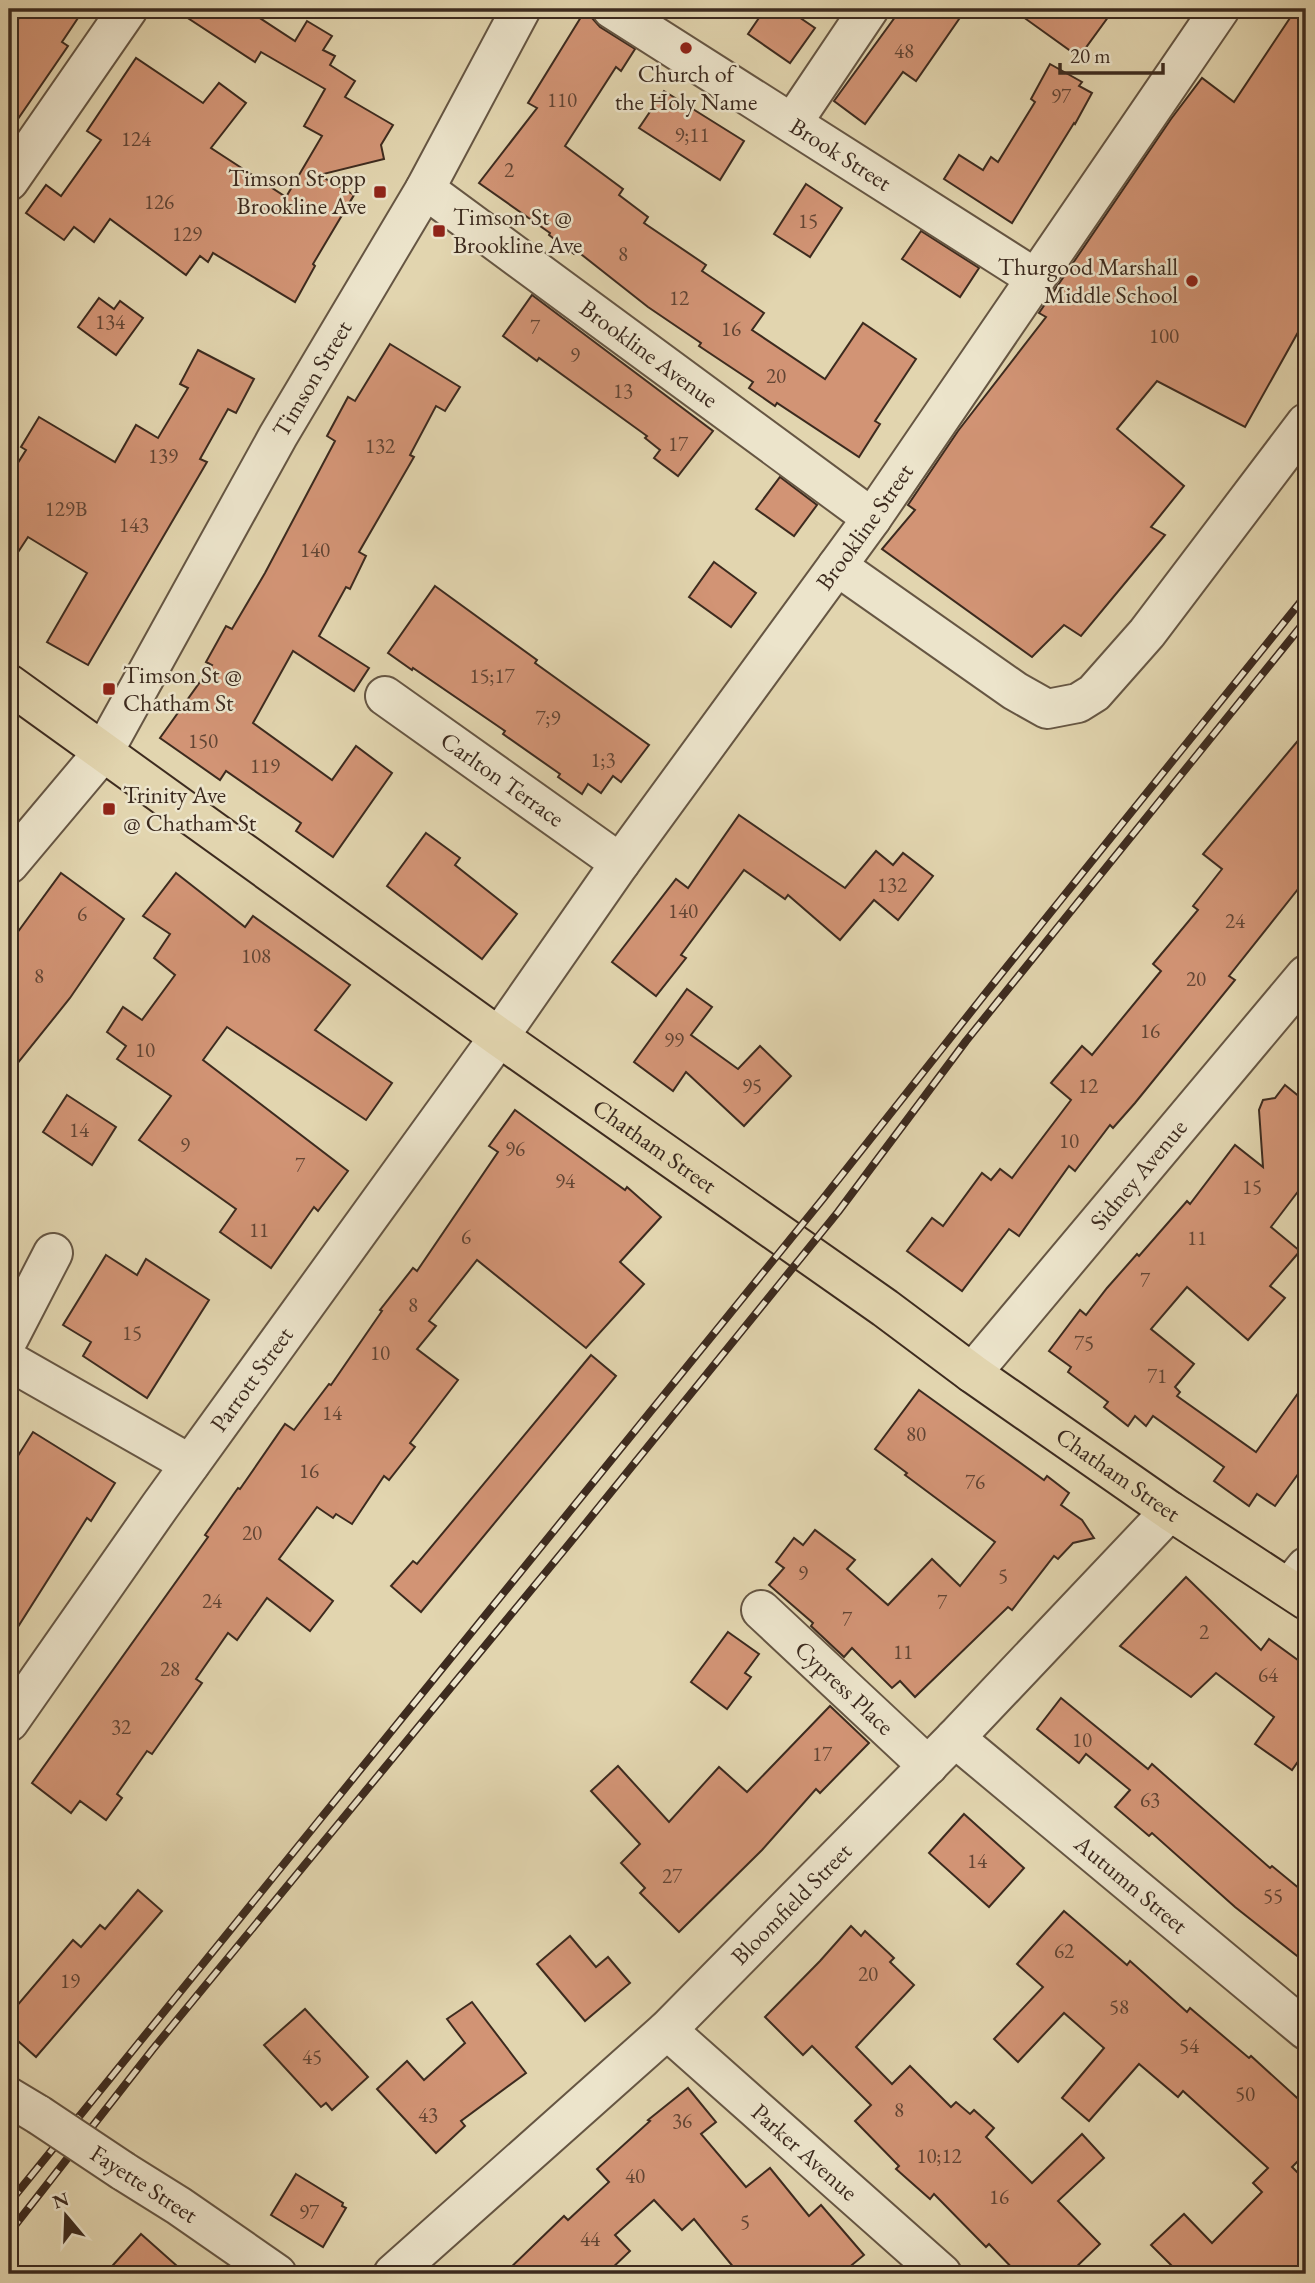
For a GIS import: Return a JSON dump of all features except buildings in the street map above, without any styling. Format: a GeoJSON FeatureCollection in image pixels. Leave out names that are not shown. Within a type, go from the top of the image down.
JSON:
{"type":"FeatureCollection","features":[{"type":"Feature","properties":{"kind":"main road","name":"Chatham Street"},"geometry":{"type":"LineString","coordinates":[[9,684],[499,1037],[885,1308],[972,1373],[1170,1511],[1301,1585]]}},
{"type":"Feature","properties":{"kind":"street"},"geometry":{"type":"LineString","coordinates":[[9,181],[128,9]]}},
{"type":"Feature","properties":{"kind":"street","name":"Timson Street"},"geometry":{"type":"LineString","coordinates":[[9,864],[104,751],[278,436],[425,189],[521,9]]}},
{"type":"Feature","properties":{"kind":"street","name":"Brook Street"},"geometry":{"type":"LineString","coordinates":[[612,9],[1035,278]]}},
{"type":"Feature","properties":{"kind":"street"},"geometry":{"type":"LineString","coordinates":[[793,122],[869,9]]}},
{"type":"Feature","properties":{"kind":"street","name":"Brookline Street"},"geometry":{"type":"LineString","coordinates":[[499,1037],[620,863],[872,518],[1220,9]]}},
{"type":"Feature","properties":{"kind":"street","name":"Brookline Avenue"},"geometry":{"type":"LineString","coordinates":[[425,189],[872,518]]}},
{"type":"Feature","properties":{"kind":"street"},"geometry":{"type":"LineString","coordinates":[[838,566],[1015,691],[1047,709],[1077,703],[1094,693],[1147,633],[1306,423]]}},
{"type":"Feature","properties":{"kind":"street","name":"Carlton Terrace"},"geometry":{"type":"LineString","coordinates":[[385,696],[620,863]]}},
{"type":"Feature","properties":{"kind":"street","name":"Sidney Avenue"},"geometry":{"type":"LineString","coordinates":[[972,1373],[1306,975]]}},
{"type":"Feature","properties":{"kind":"street","name":"Parrott Street"},"geometry":{"type":"LineString","coordinates":[[9,1723],[190,1464],[499,1037]]}},
{"type":"Feature","properties":{"kind":"street"},"geometry":{"type":"LineString","coordinates":[[9,1338],[53,1253]]}},
{"type":"Feature","properties":{"kind":"street"},"geometry":{"type":"LineString","coordinates":[[9,1361],[190,1464]]}},
{"type":"Feature","properties":{"kind":"street","name":"Bloomfield Street"},"geometry":{"type":"LineString","coordinates":[[393,2274],[667,2030],[928,1766],[1170,1511]]}},
{"type":"Feature","properties":{"kind":"street","name":"Cypress Place"},"geometry":{"type":"LineString","coordinates":[[761,1610],[928,1766]]}},
{"type":"Feature","properties":{"kind":"street","name":"Autumn Street"},"geometry":{"type":"LineString","coordinates":[[955,1738],[1306,2030]]}},
{"type":"Feature","properties":{"kind":"street","name":"Parker Avenue"},"geometry":{"type":"LineString","coordinates":[[667,2030],[942,2274]]}},
{"type":"Feature","properties":{"kind":"street","name":"Fayette Street"},"geometry":{"type":"LineString","coordinates":[[24,2106],[179,2206],[261,2270]]}},
{"type":"Feature","properties":{"kind":"railway"},"geometry":{"type":"LineString","coordinates":[[9,2203],[822,1200],[1306,595]]}},
{"type":"Feature","properties":{"kind":"railway"},"geometry":{"type":"LineString","coordinates":[[9,2233],[153,2049],[838,1212],[966,1041],[1306,620]]}},
{"type":"Feature","properties":{"kind":"place","name":"Church of the Holy Name"},"geometry":{"type":"Point","coordinates":[686,48]}},
{"type":"Feature","properties":{"kind":"place","name":"Timson St opp Brookline Ave"},"geometry":{"type":"Point","coordinates":[380,192]}},
{"type":"Feature","properties":{"kind":"place","name":"Timson St @ Brookline Ave"},"geometry":{"type":"Point","coordinates":[439,231]}},
{"type":"Feature","properties":{"kind":"place","name":"Thurgood Marshall Middle School"},"geometry":{"type":"Point","coordinates":[1192,281]}},
{"type":"Feature","properties":{"kind":"place","name":"Timson St @ Chatham St"},"geometry":{"type":"Point","coordinates":[109,689]}},
{"type":"Feature","properties":{"kind":"place","name":"Trinity Ave @ Chatham St"},"geometry":{"type":"Point","coordinates":[109,809]}}]}
